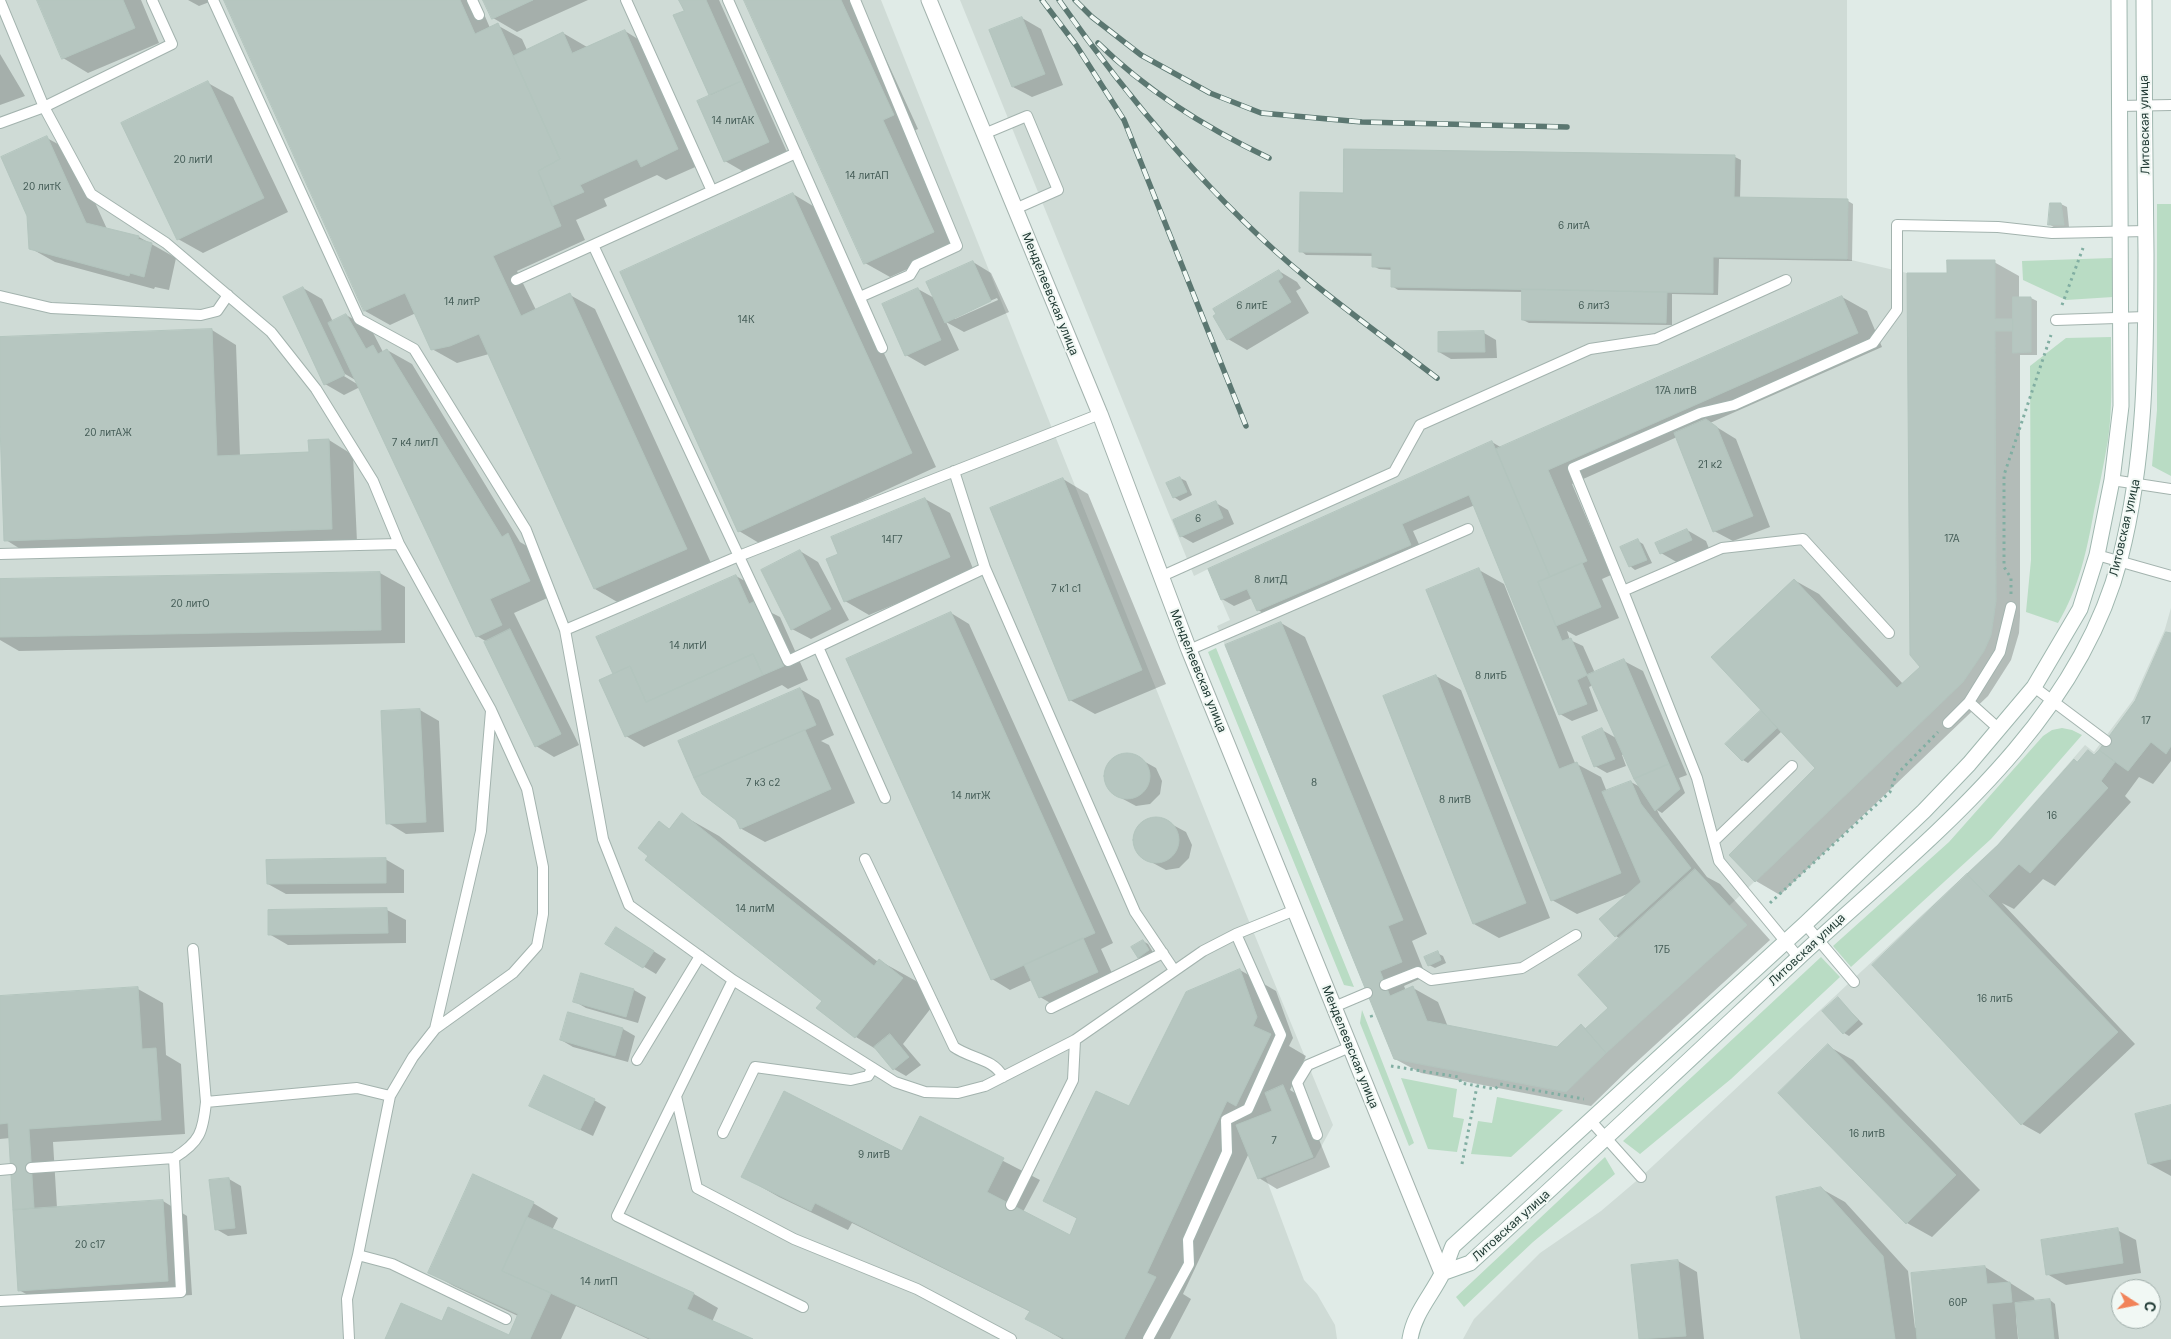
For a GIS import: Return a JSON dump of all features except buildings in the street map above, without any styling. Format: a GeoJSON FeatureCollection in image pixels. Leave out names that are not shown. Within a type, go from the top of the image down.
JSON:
{"type":"FeatureCollection","features":[{"type":"Feature","properties":{"kind":"street","name":"Менделеевская улица"},"geometry":{"type":"LineString","coordinates":[[929,0],[1100,414],[1189,650],[1442,1273]]}},
{"type":"Feature","properties":{"kind":"street","name":"Литовская улица"},"geometry":{"type":"LineString","coordinates":[[1442,1273],[1453,1246],[1805,924],[1924,811],[2000,729],[2034,687],[2080,608],[2097,555],[2112,480],[2121,406],[2122,232],[2119,0]]}},
{"type":"Feature","properties":{"kind":"street","name":"Литовская улица"},"geometry":{"type":"LineString","coordinates":[[1442,1273],[1470,1263],[1940,829],[2018,745],[2080,660],[2101,618],[2120,561],[2136,484],[2145,408],[2144,0]]}},
{"type":"Feature","properties":{"kind":"street"},"geometry":{"type":"LineString","coordinates":[[1410,1339],[1411,1329],[1425,1299],[1442,1273]]}},
{"type":"Feature","properties":{"kind":"lane"},"geometry":{"type":"LineString","coordinates":[[0,123],[44,107],[172,44],[152,0]]}},
{"type":"Feature","properties":{"kind":"lane"},"geometry":{"type":"LineString","coordinates":[[213,0],[359,319],[414,349],[526,530],[564,630],[603,839],[629,905],[733,980],[895,1082],[925,1092],[958,1093],[985,1086],[1075,1040],[1203,950],[1236,934],[1295,910]]}},
{"type":"Feature","properties":{"kind":"lane"},"geometry":{"type":"LineString","coordinates":[[472,0],[479,15]]}},
{"type":"Feature","properties":{"kind":"lane"},"geometry":{"type":"LineString","coordinates":[[626,0],[712,191]]}},
{"type":"Feature","properties":{"kind":"lane"},"geometry":{"type":"LineString","coordinates":[[728,0],[882,348]]}},
{"type":"Feature","properties":{"kind":"lane"},"geometry":{"type":"LineString","coordinates":[[855,0],[957,246],[916,265],[910,275],[860,297]]}},
{"type":"Feature","properties":{"kind":"lane"},"geometry":{"type":"LineString","coordinates":[[0,1],[44,107],[91,194],[166,243],[271,332],[316,389],[373,481],[399,544],[491,710],[527,790],[543,867],[543,914],[537,946],[513,973],[435,1029],[413,1057],[390,1096],[358,1255],[347,1299],[349,1339]]}},
{"type":"Feature","properties":{"kind":"lane"},"geometry":{"type":"LineString","coordinates":[[2120,106],[2171,105]]}},
{"type":"Feature","properties":{"kind":"lane"},"geometry":{"type":"LineString","coordinates":[[984,134],[1027,116],[1058,190],[1015,209]]}},
{"type":"Feature","properties":{"kind":"lane"},"geometry":{"type":"LineString","coordinates":[[516,280],[796,153]]}},
{"type":"Feature","properties":{"kind":"lane"},"geometry":{"type":"LineString","coordinates":[[1799,958],[1719,861],[1697,778],[1573,468],[1700,413],[1734,405],[1873,343],[1897,310],[1897,225],[1998,227],[2052,233],[2146,231]]}},
{"type":"Feature","properties":{"kind":"lane"},"geometry":{"type":"LineString","coordinates":[[594,245],[788,660],[985,568]]}},
{"type":"Feature","properties":{"kind":"lane"},"geometry":{"type":"LineString","coordinates":[[1160,577],[1394,472],[1420,425],[1590,349],[1656,339],[1786,280]]}},
{"type":"Feature","properties":{"kind":"lane"},"geometry":{"type":"LineString","coordinates":[[0,296],[51,308],[201,315],[217,311],[228,295]]}},
{"type":"Feature","properties":{"kind":"lane"},"geometry":{"type":"LineString","coordinates":[[2056,320],[2146,317]]}},
{"type":"Feature","properties":{"kind":"lane"},"geometry":{"type":"LineString","coordinates":[[564,630],[739,556],[1100,414]]}},
{"type":"Feature","properties":{"kind":"lane"},"geometry":{"type":"LineString","coordinates":[[954,471],[985,568],[1136,912],[1174,970]]}},
{"type":"Feature","properties":{"kind":"lane"},"geometry":{"type":"LineString","coordinates":[[2112,480],[2171,488]]}},
{"type":"Feature","properties":{"kind":"lane"},"geometry":{"type":"LineString","coordinates":[[1189,650],[1468,530]]}},
{"type":"Feature","properties":{"kind":"lane"},"geometry":{"type":"LineString","coordinates":[[1623,591],[1722,548],[1803,539],[1889,633]]}},
{"type":"Feature","properties":{"kind":"lane"},"geometry":{"type":"LineString","coordinates":[[0,554],[399,544]]}},
{"type":"Feature","properties":{"kind":"lane"},"geometry":{"type":"LineString","coordinates":[[2097,555],[2171,576]]}},
{"type":"Feature","properties":{"kind":"lane"},"geometry":{"type":"LineString","coordinates":[[1948,723],[1968,702],[2000,652],[2011,607]]}},
{"type":"Feature","properties":{"kind":"lane"},"geometry":{"type":"LineString","coordinates":[[818,646],[885,798]]}},
{"type":"Feature","properties":{"kind":"lane"},"geometry":{"type":"LineString","coordinates":[[2034,687],[2106,741]]}},
{"type":"Feature","properties":{"kind":"lane"},"geometry":{"type":"LineString","coordinates":[[1968,702],[2000,729]]}},
{"type":"Feature","properties":{"kind":"lane"},"geometry":{"type":"LineString","coordinates":[[435,1029],[481,830],[491,710]]}},
{"type":"Feature","properties":{"kind":"lane"},"geometry":{"type":"LineString","coordinates":[[1714,841],[1792,766]]}},
{"type":"Feature","properties":{"kind":"lane"},"geometry":{"type":"LineString","coordinates":[[865,859],[954,1047],[966,1055],[989,1062],[998,1068],[1003,1077]]}},
{"type":"Feature","properties":{"kind":"lane"},"geometry":{"type":"LineString","coordinates":[[1805,924],[1854,982]]}},
{"type":"Feature","properties":{"kind":"lane"},"geometry":{"type":"LineString","coordinates":[[1148,1339],[1189,1264],[1188,1240],[1227,1152],[1226,1120],[1248,1109],[1282,1035],[1236,934]]}},
{"type":"Feature","properties":{"kind":"lane"},"geometry":{"type":"LineString","coordinates":[[1385,985],[1418,972],[1431,980],[1522,968],[1576,935]]}},
{"type":"Feature","properties":{"kind":"lane"},"geometry":{"type":"LineString","coordinates":[[31,1168],[174,1158],[192,1146],[203,1127],[206,1102],[193,950]]}},
{"type":"Feature","properties":{"kind":"lane"},"geometry":{"type":"LineString","coordinates":[[1051,1008],[1163,953]]}},
{"type":"Feature","properties":{"kind":"lane"},"geometry":{"type":"LineString","coordinates":[[637,1060],[700,956]]}},
{"type":"Feature","properties":{"kind":"lane"},"geometry":{"type":"LineString","coordinates":[[733,980],[617,1216],[803,1307]]}},
{"type":"Feature","properties":{"kind":"lane"},"geometry":{"type":"LineString","coordinates":[[1334,1006],[1367,993]]}},
{"type":"Feature","properties":{"kind":"lane"},"geometry":{"type":"LineString","coordinates":[[1011,1205],[1073,1080],[1075,1040]]}},
{"type":"Feature","properties":{"kind":"lane"},"geometry":{"type":"LineString","coordinates":[[1317,1135],[1297,1083],[1308,1065],[1350,1047]]}},
{"type":"Feature","properties":{"kind":"lane"},"geometry":{"type":"LineString","coordinates":[[723,1133],[755,1068],[851,1080],[868,1076],[873,1068]]}},
{"type":"Feature","properties":{"kind":"lane"},"geometry":{"type":"LineString","coordinates":[[206,1102],[358,1088],[390,1096]]}},
{"type":"Feature","properties":{"kind":"lane"},"geometry":{"type":"LineString","coordinates":[[676,1096],[697,1188],[794,1239],[917,1289],[1012,1339]]}},
{"type":"Feature","properties":{"kind":"lane"},"geometry":{"type":"LineString","coordinates":[[1590,1120],[1641,1177]]}},
{"type":"Feature","properties":{"kind":"lane"},"geometry":{"type":"LineString","coordinates":[[0,1301],[181,1292],[174,1158]]}},
{"type":"Feature","properties":{"kind":"lane"},"geometry":{"type":"LineString","coordinates":[[358,1255],[392,1264],[506,1319]]}},
{"type":"Feature","properties":{"kind":"path"},"geometry":{"type":"LineString","coordinates":[[2011,607],[2011,578],[2004,567],[2004,475],[2088,232]]}},
{"type":"Feature","properties":{"kind":"path"},"geometry":{"type":"LineString","coordinates":[[1760,912],[1890,792],[1896,774],[1948,723]]}},
{"type":"Feature","properties":{"kind":"path"},"geometry":{"type":"LineString","coordinates":[[1371,1015],[1373,1021]]}},
{"type":"Feature","properties":{"kind":"path"},"geometry":{"type":"LineString","coordinates":[[1391,1066],[1459,1077],[1461,1083],[1477,1086],[1495,1089],[1500,1084],[1584,1099]]}},
{"type":"Feature","properties":{"kind":"path"},"geometry":{"type":"LineString","coordinates":[[1462,1164],[1477,1086]]}},
{"type":"Feature","properties":{"kind":"shaded area"},"geometry":{"type":"Polygon","coordinates":[[[0,0],[881,0],[1246,914],[1333,1125],[1315,1158],[1266,1178],[1304,1280],[1317,1294],[1335,1325],[1337,1339],[0,1339],[0,0]]]}},
{"type":"Feature","properties":{"kind":"shaded area"},"geometry":{"type":"Polygon","coordinates":[[[960,0],[1847,0],[1847,259],[1907,273],[1946,273],[1947,260],[1995,260],[1995,319],[2013,319],[2013,297],[2031,297],[2031,352],[2013,353],[2013,331],[1995,331],[1996,601],[1991,635],[1984,651],[1963,682],[1729,906],[1606,1053],[1566,1092],[1394,1059],[1217,626],[1230,620],[1208,569],[1194,576],[960,0]]]}},
{"type":"Feature","properties":{"kind":"shaded area"},"geometry":{"type":"Polygon","coordinates":[[[2171,608],[2171,1339],[1463,1339],[1474,1319],[1540,1253],[1601,1211],[1641,1177],[1997,845],[2085,745],[2094,752],[2133,700],[2165,629],[2171,608]]]}},
{"type":"Feature","properties":{"kind":"green space"},"geometry":{"type":"Polygon","coordinates":[[[2157,204],[2171,204],[2171,476],[2152,466],[2157,410],[2157,204]]]}},
{"type":"Feature","properties":{"kind":"green space"},"geometry":{"type":"Polygon","coordinates":[[[2112,258],[2113,297],[2066,300],[2023,280],[2022,261],[2112,258]]]}},
{"type":"Feature","properties":{"kind":"green space"},"geometry":{"type":"Polygon","coordinates":[[[2111,337],[2111,414],[2105,458],[2081,568],[2072,596],[2058,623],[2026,612],[2031,560],[2030,366],[2066,338],[2111,337]]]}},
{"type":"Feature","properties":{"kind":"green space"},"geometry":{"type":"Polygon","coordinates":[[[1216,648],[1354,987],[1344,985],[1208,652],[1216,648]]]}},
{"type":"Feature","properties":{"kind":"green space"},"geometry":{"type":"Polygon","coordinates":[[[2062,728],[2082,735],[1991,839],[1851,967],[1833,946],[1949,842],[2043,736],[2052,730],[2062,728]]]}},
{"type":"Feature","properties":{"kind":"green space"},"geometry":{"type":"Polygon","coordinates":[[[1821,957],[1840,977],[1731,1079],[1640,1154],[1623,1141],[1821,957]]]}},
{"type":"Feature","properties":{"kind":"green space"},"geometry":{"type":"Polygon","coordinates":[[[1362,1010],[1414,1143],[1409,1146],[1360,1023],[1362,1010]]]}},
{"type":"Feature","properties":{"kind":"green space"},"geometry":{"type":"Polygon","coordinates":[[[1401,1078],[1457,1089],[1453,1117],[1464,1119],[1457,1152],[1428,1149],[1401,1078]]]}},
{"type":"Feature","properties":{"kind":"green space"},"geometry":{"type":"Polygon","coordinates":[[[1497,1097],[1563,1110],[1511,1157],[1471,1154],[1478,1121],[1492,1123],[1497,1097]]]}},
{"type":"Feature","properties":{"kind":"green space"},"geometry":{"type":"Polygon","coordinates":[[[1605,1157],[1615,1174],[1533,1242],[1464,1307],[1456,1297],[1605,1157]]]}},
{"type":"Feature","properties":{"kind":"railway"},"geometry":{"type":"LineString","coordinates":[[1042,0],[1076,45],[1124,120],[1246,426]]}},
{"type":"Feature","properties":{"kind":"railway"},"geometry":{"type":"LineString","coordinates":[[1059,0],[1085,37],[1143,111],[1174,148],[1240,218],[1308,279],[1437,378]]}},
{"type":"Feature","properties":{"kind":"railway"},"geometry":{"type":"LineString","coordinates":[[1075,0],[1092,17],[1141,55],[1210,93],[1261,113],[1362,122],[1567,127]]}},
{"type":"Feature","properties":{"kind":"railway"},"geometry":{"type":"LineString","coordinates":[[1098,43],[1117,61],[1179,108],[1269,158]]}}]}
